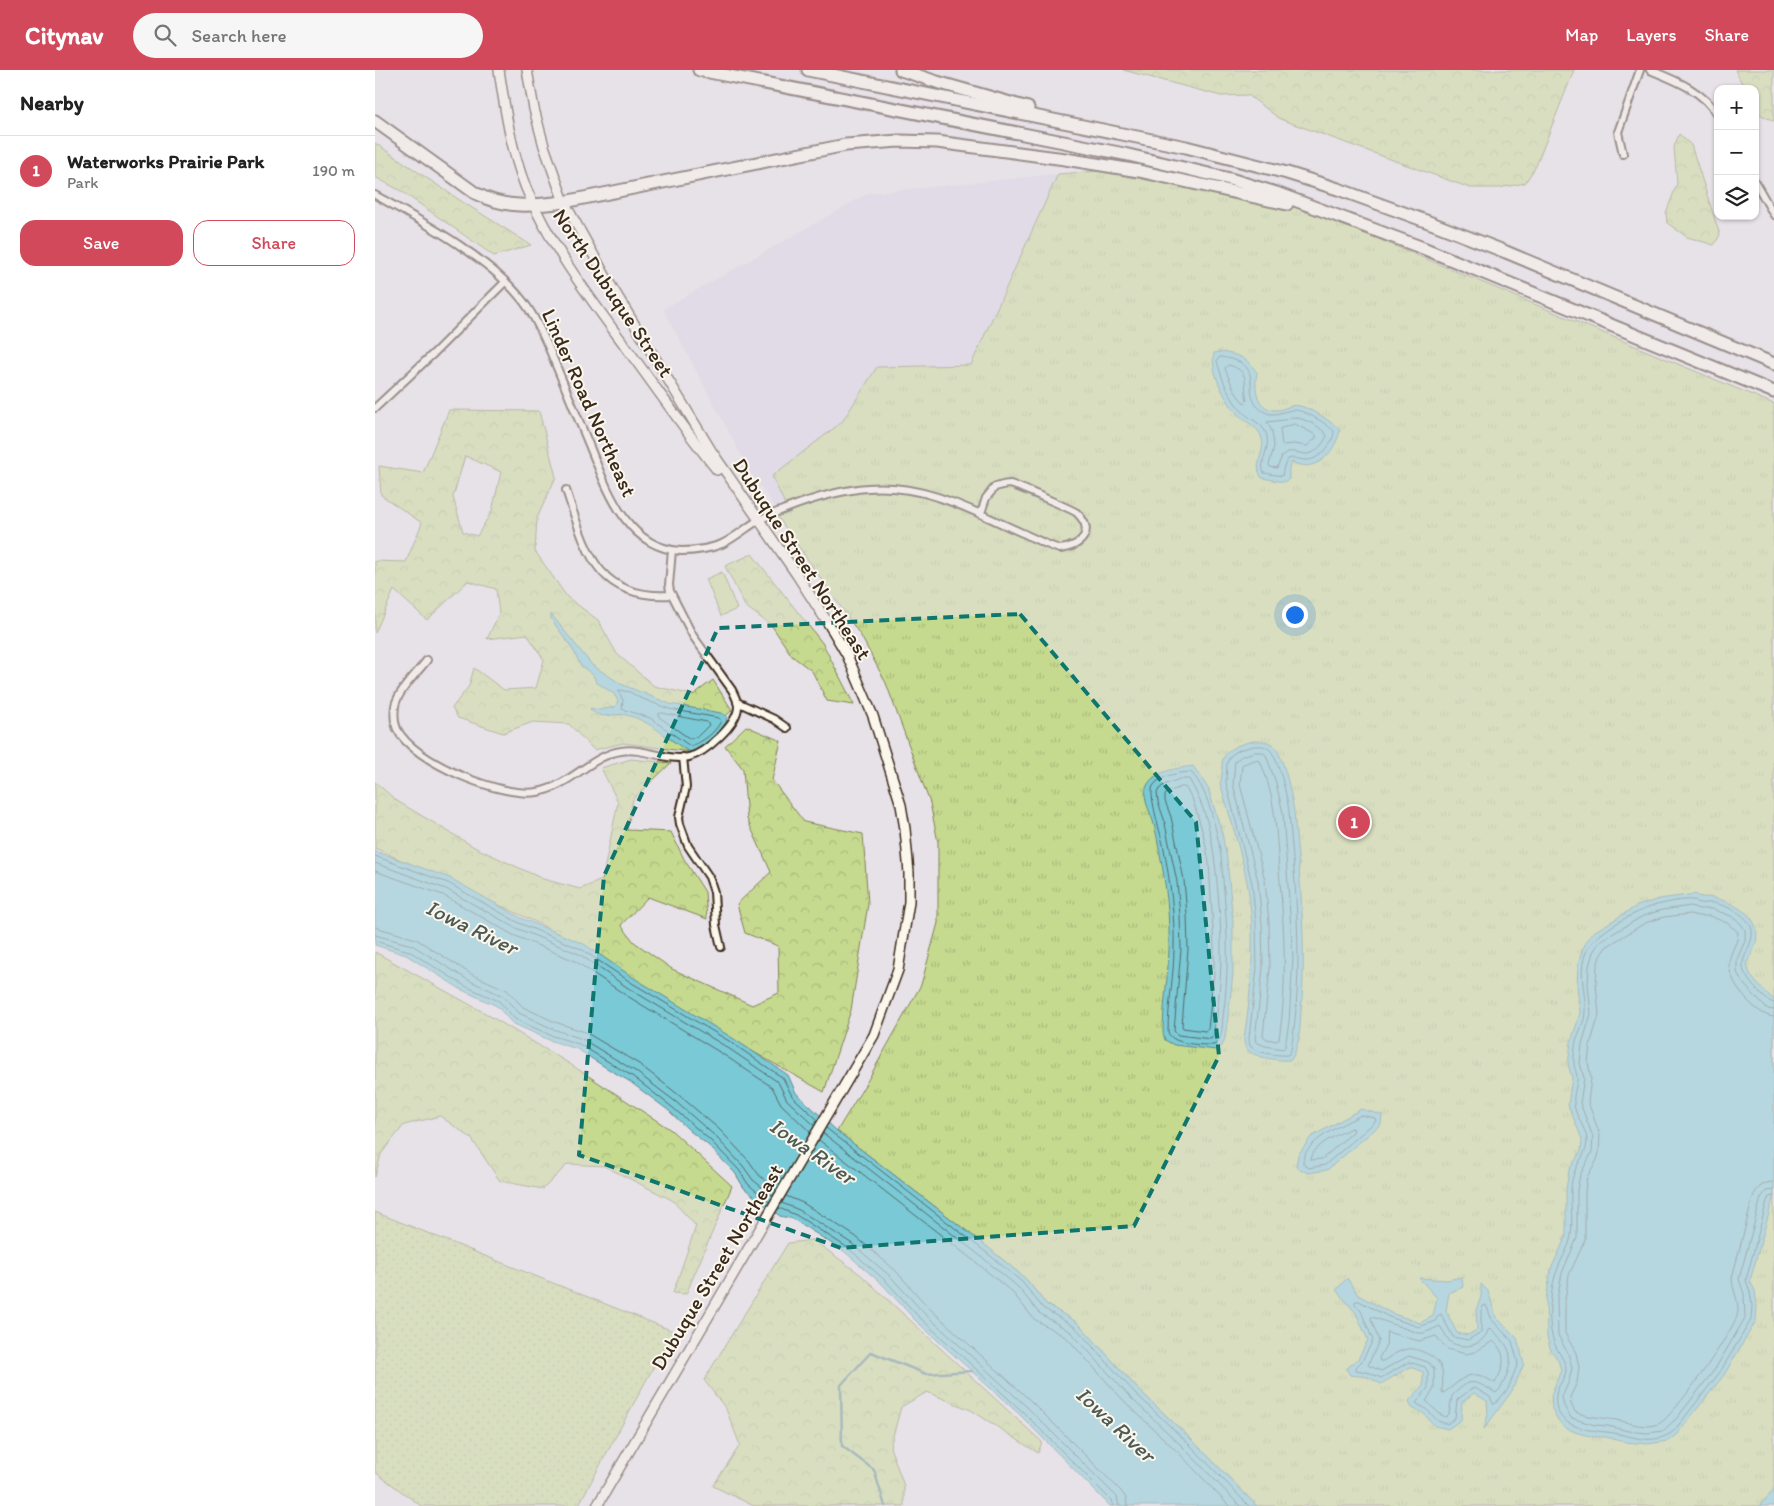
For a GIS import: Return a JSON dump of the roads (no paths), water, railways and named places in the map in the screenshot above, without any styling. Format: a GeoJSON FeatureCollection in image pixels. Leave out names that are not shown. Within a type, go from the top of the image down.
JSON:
{"type":"FeatureCollection","features":[{"type":"Feature","properties":{"kind":"highway"},"geometry":{"type":"LineString","coordinates":[[699,70],[1124,154],[1230,179],[1277,193],[1423,248],[1774,392]]}},
{"type":"Feature","properties":{"kind":"highway"},"geometry":{"type":"LineString","coordinates":[[808,70],[1186,147],[1278,171],[1378,204],[1506,252],[1774,364]]}},
{"type":"Feature","properties":{"kind":"highway"},"geometry":{"type":"LineString","coordinates":[[901,70],[937,82],[1141,138]]}},
{"type":"Feature","properties":{"kind":"highway"},"geometry":{"type":"LineString","coordinates":[[375,121],[475,193],[500,203],[534,206],[564,202],[846,145],[899,141],[937,142],[1065,158],[1132,170],[1290,204],[1344,219]]}},
{"type":"Feature","properties":{"kind":"main road","name":"North Dubuque Street"},"geometry":{"type":"LineString","coordinates":[[499,70],[511,141],[518,165],[534,206],[553,241],[589,296],[707,457],[751,510]]}},
{"type":"Feature","properties":{"kind":"main road","name":"Dubuque Street Northeast"},"geometry":{"type":"LineString","coordinates":[[528,72],[543,146],[564,202],[607,279],[712,452],[797,575],[847,655],[873,716],[901,805],[909,873],[909,902],[898,970],[874,1035],[597,1506]]}},
{"type":"Feature","properties":{"kind":"street"},"geometry":{"type":"LineString","coordinates":[[1623,154],[1618,132],[1639,70]]}},
{"type":"Feature","properties":{"kind":"street"},"geometry":{"type":"LineString","coordinates":[[1650,70],[1678,81],[1693,90],[1714,111]]}},
{"type":"Feature","properties":{"kind":"street"},"geometry":{"type":"LineString","coordinates":[[1759,189],[1774,214]]}},
{"type":"Feature","properties":{"kind":"street","name":"Linder Road Northeast"},"geometry":{"type":"LineString","coordinates":[[375,194],[461,247],[488,266],[521,298],[537,322],[597,463],[625,520],[647,541],[654,545],[672,550],[693,551],[711,547],[729,540],[758,520],[815,498],[840,491],[869,488],[900,489],[938,496],[981,513],[1060,549],[1071,547],[1081,542],[1085,532],[1083,521],[1075,512],[1010,484],[995,487],[986,498],[981,513]]}},
{"type":"Feature","properties":{"kind":"street"},"geometry":{"type":"LineString","coordinates":[[375,408],[434,353],[505,282]]}},
{"type":"Feature","properties":{"kind":"street"},"geometry":{"type":"LineString","coordinates":[[566,490],[589,555],[605,574],[620,586],[643,594],[672,595]]}},
{"type":"Feature","properties":{"kind":"street"},"geometry":{"type":"LineString","coordinates":[[427,660],[399,695],[395,709],[397,729],[403,738],[420,752],[456,774],[501,789],[520,793],[534,793],[564,783],[598,761],[621,751],[689,757],[700,751],[725,730],[737,712],[737,702],[732,690],[693,636],[672,595],[669,585],[672,550]]}},
{"type":"Feature","properties":{"kind":"street"},"geometry":{"type":"LineString","coordinates":[[737,702],[774,719],[787,728]]}},
{"type":"Feature","properties":{"kind":"street"},"geometry":{"type":"LineString","coordinates":[[683,757],[686,787],[679,817],[680,824],[688,846],[709,877],[714,892],[716,925],[721,947]]}},
{"type":"Feature","properties":{"kind":"water"},"geometry":{"type":"Polygon","coordinates":[[[1219,352],[1241,357],[1249,363],[1257,373],[1256,390],[1263,405],[1274,410],[1296,405],[1300,406],[1321,416],[1340,430],[1333,447],[1326,457],[1309,466],[1291,462],[1289,479],[1284,482],[1262,478],[1258,467],[1263,446],[1260,434],[1257,429],[1237,413],[1221,389],[1214,370],[1213,361],[1214,353],[1219,352]]]}},
{"type":"Feature","properties":{"kind":"water"},"geometry":{"type":"Polygon","coordinates":[[[551,614],[592,665],[621,684],[670,704],[721,713],[727,716],[723,728],[714,738],[690,752],[644,721],[621,714],[603,716],[595,713],[591,708],[599,710],[615,707],[618,701],[614,694],[596,682],[593,675],[581,666],[572,648],[551,619],[551,614]]]}},
{"type":"Feature","properties":{"kind":"water"},"geometry":{"type":"Polygon","coordinates":[[[1253,741],[1270,743],[1278,752],[1287,778],[1294,812],[1302,911],[1303,986],[1299,1036],[1291,1060],[1259,1056],[1248,1050],[1244,1043],[1252,960],[1250,901],[1241,857],[1220,783],[1223,758],[1226,754],[1234,748],[1253,741]]]}},
{"type":"Feature","properties":{"kind":"water"},"geometry":{"type":"Polygon","coordinates":[[[1193,766],[1208,788],[1222,833],[1227,859],[1233,922],[1233,973],[1229,1010],[1225,1038],[1222,1046],[1216,1050],[1174,1045],[1165,1040],[1163,1033],[1169,949],[1168,913],[1158,841],[1145,793],[1152,779],[1162,773],[1193,766]]]}},
{"type":"Feature","properties":{"kind":"water","name":"Iowa River"},"geometry":{"type":"Polygon","coordinates":[[[375,851],[450,878],[521,918],[584,944],[634,978],[731,1037],[788,1075],[796,1093],[837,1131],[990,1249],[1026,1279],[1046,1304],[1078,1323],[1138,1389],[1257,1506],[1110,1506],[1020,1415],[915,1320],[883,1285],[845,1252],[793,1219],[780,1216],[744,1188],[735,1173],[708,1145],[668,1110],[629,1081],[577,1049],[549,1040],[512,1023],[497,1006],[462,990],[406,955],[375,945],[375,851]]]}},
{"type":"Feature","properties":{"kind":"water"},"geometry":{"type":"Polygon","coordinates":[[[1695,894],[1727,902],[1741,909],[1752,919],[1756,928],[1757,938],[1748,962],[1749,972],[1755,981],[1774,1000],[1774,1195],[1750,1281],[1755,1291],[1756,1321],[1724,1375],[1677,1434],[1668,1441],[1647,1444],[1625,1442],[1606,1437],[1593,1437],[1565,1428],[1552,1409],[1551,1395],[1561,1370],[1558,1360],[1550,1348],[1547,1337],[1546,1299],[1551,1269],[1566,1236],[1566,1190],[1569,1170],[1581,1151],[1582,1139],[1568,1105],[1572,1078],[1568,1064],[1571,1042],[1580,1013],[1577,986],[1578,964],[1583,948],[1592,933],[1637,906],[1659,899],[1695,894]]]}},
{"type":"Feature","properties":{"kind":"water"},"geometry":{"type":"Polygon","coordinates":[[[1361,1109],[1382,1115],[1381,1124],[1327,1170],[1308,1173],[1296,1167],[1298,1155],[1311,1137],[1361,1109]]]}},
{"type":"Feature","properties":{"kind":"water"},"geometry":{"type":"Polygon","coordinates":[[[1462,1277],[1463,1287],[1449,1293],[1446,1311],[1457,1333],[1468,1335],[1477,1330],[1476,1310],[1481,1297],[1481,1284],[1488,1291],[1496,1317],[1517,1338],[1524,1364],[1512,1391],[1484,1429],[1488,1414],[1487,1401],[1474,1393],[1462,1402],[1461,1420],[1448,1429],[1435,1426],[1423,1413],[1412,1408],[1409,1401],[1423,1386],[1423,1372],[1410,1367],[1381,1384],[1368,1377],[1350,1375],[1346,1369],[1358,1359],[1368,1340],[1356,1313],[1336,1290],[1347,1278],[1358,1295],[1391,1313],[1420,1323],[1433,1316],[1437,1298],[1419,1278],[1447,1280],[1462,1277]]]}},
{"type":"Feature","properties":{"kind":"water"},"geometry":{"type":"Polygon","coordinates":[[[1774,1490],[1774,1506],[1759,1506],[1774,1490]]]}},
{"type":"Feature","properties":{"kind":"waterway"},"geometry":{"type":"LineString","coordinates":[[885,1506],[874,1470],[842,1446],[841,1385],[871,1352],[926,1374],[972,1371]]}},
{"type":"Feature","properties":{"kind":"place","name":"Waterworks Prairie Park"},"geometry":{"type":"Point","coordinates":[1354,822]}}]}
